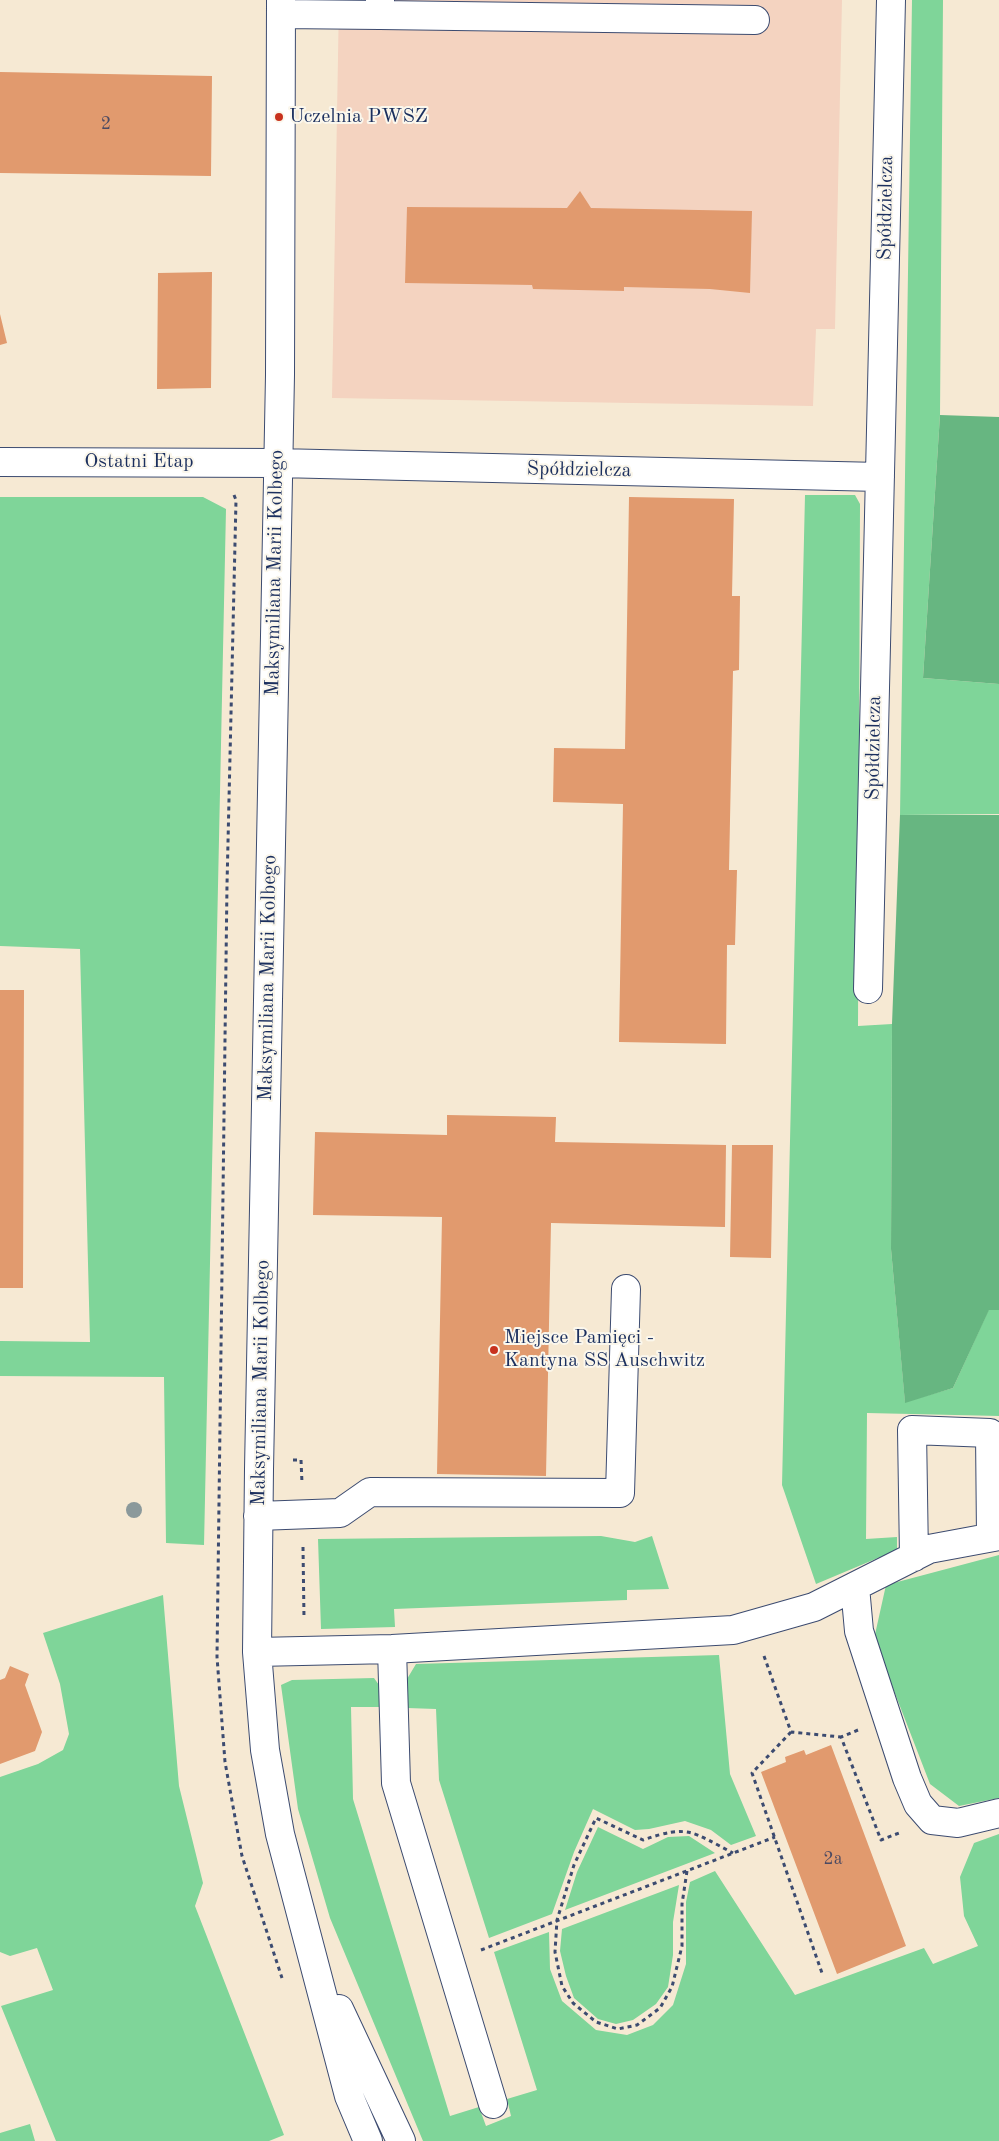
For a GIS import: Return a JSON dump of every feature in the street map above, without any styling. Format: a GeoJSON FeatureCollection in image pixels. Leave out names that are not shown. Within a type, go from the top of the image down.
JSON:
{"type":"FeatureCollection","features":[{"type":"Feature","properties":{"kind":"street","name":"Spółdzielcza"},"geometry":{"type":"LineString","coordinates":[[868,989],[891,0]]}},
{"type":"Feature","properties":{"kind":"street"},"geometry":{"type":"LineString","coordinates":[[281,7],[380,8],[755,20]]}},
{"type":"Feature","properties":{"kind":"street","name":"Maksymiliana Marii Kolbego"},"geometry":{"type":"LineString","coordinates":[[281,7],[280,374],[257,1652],[265,1750],[277,1816],[349,2096],[368,2141]]}},
{"type":"Feature","properties":{"kind":"street","name":"Ostatni Etap"},"geometry":{"type":"LineString","coordinates":[[0,462],[277,463]]}},
{"type":"Feature","properties":{"kind":"street","name":"Spółdzielcza"},"geometry":{"type":"LineString","coordinates":[[277,463],[880,477]]}},
{"type":"Feature","properties":{"kind":"street"},"geometry":{"type":"LineString","coordinates":[[258,1516],[340,1513],[370,1492],[620,1493],[626,1289]]}},
{"type":"Feature","properties":{"kind":"street"},"geometry":{"type":"LineString","coordinates":[[257,1652],[392,1648],[732,1630],[807,1610],[930,1550],[995,1536],[990,1433],[912,1430],[914,1557]]}},
{"type":"Feature","properties":{"kind":"street"},"geometry":{"type":"LineString","coordinates":[[855,1587],[859,1631],[907,1778],[918,1804],[932,1820],[958,1823],[999,1813]]}},
{"type":"Feature","properties":{"kind":"street"},"geometry":{"type":"LineString","coordinates":[[392,1648],[396,1782],[494,2104]]}},
{"type":"Feature","properties":{"kind":"street","name":"Maksymiliana Marii Kolbego"},"geometry":{"type":"LineString","coordinates":[[312,1950],[402,2141]]}},
{"type":"Feature","properties":{"kind":"path"},"geometry":{"type":"LineString","coordinates":[[752,1625],[791,1732]]}},
{"type":"Feature","properties":{"kind":"path"},"geometry":{"type":"LineString","coordinates":[[791,1732],[840,1738]]}},
{"type":"Feature","properties":{"kind":"path"},"geometry":{"type":"LineString","coordinates":[[791,1732],[752,1773],[822,1973]]}},
{"type":"Feature","properties":{"kind":"path"},"geometry":{"type":"LineString","coordinates":[[687,1871],[682,1904],[682,1946],[672,1987],[660,2008],[637,2025],[618,2029],[596,2022],[573,2003],[562,1986],[555,1952],[557,1920],[574,1865],[596,1818],[643,1840],[680,1830],[692,1832],[733,1853]]}},
{"type":"Feature","properties":{"kind":"path"},"geometry":{"type":"LineString","coordinates":[[450,1961],[775,1837]]}},
{"type":"Feature","properties":{"kind":"shaded area"},"geometry":{"type":"Polygon","coordinates":[[[339,0],[842,0],[835,329],[816,329],[813,406],[332,398],[339,0]]]}},
{"type":"Feature","properties":{"kind":"green space"},"geometry":{"type":"Polygon","coordinates":[[[912,0],[943,0],[940,415],[923,678],[999,684],[999,814],[900,815],[912,0]]]}},
{"type":"Feature","properties":{"kind":"green space"},"geometry":{"type":"Polygon","coordinates":[[[940,415],[999,417],[999,684],[923,678],[940,415]]]}},
{"type":"Feature","properties":{"kind":"green space"},"geometry":{"type":"Polygon","coordinates":[[[805,495],[855,495],[860,504],[858,1026],[892,1024],[891,1249],[905,1402],[953,1388],[989,1309],[999,1310],[999,1416],[867,1413],[866,1539],[897,1537],[897,1550],[816,1584],[782,1485],[805,495]]]}},
{"type":"Feature","properties":{"kind":"green space"},"geometry":{"type":"Polygon","coordinates":[[[0,497],[203,497],[226,509],[204,1545],[166,1543],[164,1377],[0,1376],[0,1341],[90,1342],[80,949],[0,946],[0,497]]]}},
{"type":"Feature","properties":{"kind":"green space"},"geometry":{"type":"Polygon","coordinates":[[[900,815],[999,815],[999,1310],[989,1310],[953,1388],[905,1403],[891,1249],[892,1024],[900,815]]]}},
{"type":"Feature","properties":{"kind":"green space"},"geometry":{"type":"Polygon","coordinates":[[[601,1536],[635,1542],[652,1536],[669,1589],[627,1590],[627,1600],[394,1609],[395,1627],[321,1629],[318,1539],[601,1536]]]}},
{"type":"Feature","properties":{"kind":"green space"},"geometry":{"type":"Polygon","coordinates":[[[999,1555],[999,1798],[959,1806],[930,1784],[874,1639],[886,1585],[999,1555]]]}},
{"type":"Feature","properties":{"kind":"green space"},"geometry":{"type":"Polygon","coordinates":[[[163,1595],[179,1786],[203,1883],[195,1906],[284,2135],[269,2141],[56,2141],[1,2006],[53,1990],[37,1948],[10,1956],[0,1952],[0,1777],[38,1764],[63,1750],[69,1734],[60,1684],[43,1633],[163,1595]]]}},
{"type":"Feature","properties":{"kind":"green space"},"geometry":{"type":"Polygon","coordinates":[[[719,1655],[730,1774],[756,1836],[731,1845],[711,1830],[685,1821],[635,1830],[593,1809],[574,1852],[552,1914],[489,1938],[439,1780],[436,1709],[407,1708],[407,1679],[416,1664],[719,1655]]]}},
{"type":"Feature","properties":{"kind":"green space"},"geometry":{"type":"Polygon","coordinates":[[[374,1678],[379,1685],[380,1707],[351,1707],[353,1799],[450,2116],[479,2107],[486,2126],[511,2116],[507,2099],[537,2090],[494,1952],[549,1932],[550,1969],[562,2001],[596,2030],[627,2035],[653,2025],[673,2005],[686,1964],[686,1902],[690,1882],[715,1871],[795,1995],[924,1948],[933,1964],[978,1946],[964,1916],[960,1877],[974,1843],[999,1834],[999,2141],[423,2141],[330,1918],[298,1809],[281,1685],[292,1680],[374,1678]]]}},
{"type":"Feature","properties":{"kind":"green space"},"geometry":{"type":"Polygon","coordinates":[[[598,1827],[643,1849],[668,1837],[689,1836],[715,1853],[565,1910],[577,1872],[598,1827]]]}},
{"type":"Feature","properties":{"kind":"green space"},"geometry":{"type":"Polygon","coordinates":[[[679,1885],[673,1922],[673,1955],[668,1987],[656,2004],[633,2020],[616,2024],[598,2019],[574,1998],[560,1951],[562,1929],[679,1885]]]}},
{"type":"Feature","properties":{"kind":"green space"},"geometry":{"type":"Polygon","coordinates":[[[30,2124],[35,2141],[0,2141],[0,2133],[30,2124]]]}},
{"type":"Feature","properties":{"kind":"building"},"geometry":{"type":"Polygon","coordinates":[[[0,72],[212,76],[211,176],[0,173],[0,72]]]}},
{"type":"Feature","properties":{"kind":"building"},"geometry":{"type":"Polygon","coordinates":[[[580,191],[591,208],[752,211],[750,293],[710,289],[624,287],[624,291],[533,289],[532,285],[405,283],[407,207],[567,208],[580,191]]]}},
{"type":"Feature","properties":{"kind":"building"},"geometry":{"type":"Polygon","coordinates":[[[212,272],[211,388],[157,389],[158,273],[212,272]]]}},
{"type":"Feature","properties":{"kind":"building"},"geometry":{"type":"Polygon","coordinates":[[[0,314],[7,343],[0,345],[0,314]]]}},
{"type":"Feature","properties":{"kind":"building"},"geometry":{"type":"Polygon","coordinates":[[[629,497],[734,499],[732,596],[740,596],[739,670],[733,671],[729,870],[737,870],[735,945],[727,945],[726,1044],[619,1042],[623,804],[553,802],[554,748],[625,749],[629,497]]]}},
{"type":"Feature","properties":{"kind":"building"},"geometry":{"type":"Polygon","coordinates":[[[0,990],[24,990],[23,1288],[0,1288],[0,990]]]}},
{"type":"Feature","properties":{"kind":"building","name":"Miejsce Pamięci - Kantyna SS Auschwitz"},"geometry":{"type":"Polygon","coordinates":[[[447,1115],[556,1117],[555,1142],[726,1145],[725,1227],[551,1223],[546,1476],[437,1474],[442,1217],[313,1215],[315,1132],[447,1135],[447,1115]]]}},
{"type":"Feature","properties":{"kind":"building"},"geometry":{"type":"Polygon","coordinates":[[[732,1145],[773,1145],[771,1258],[730,1257],[732,1145]]]}},
{"type":"Feature","properties":{"kind":"building"},"geometry":{"type":"Polygon","coordinates":[[[10,1666],[29,1674],[25,1685],[42,1732],[35,1751],[0,1764],[0,1680],[5,1678],[10,1666]]]}},
{"type":"Feature","properties":{"kind":"building"},"geometry":{"type":"Polygon","coordinates":[[[831,1745],[906,1946],[837,1974],[761,1772],[786,1762],[785,1757],[804,1750],[806,1755],[831,1745]]]}},
{"type":"Feature","properties":{"kind":"place","name":"Uczelnia PWSZ"},"geometry":{"type":"Point","coordinates":[279,117]}},
{"type":"Feature","properties":{"kind":"place","name":"Miejsce Pamięci - Kantyna SS Auschwitz"},"geometry":{"type":"Point","coordinates":[494,1350]}}]}
